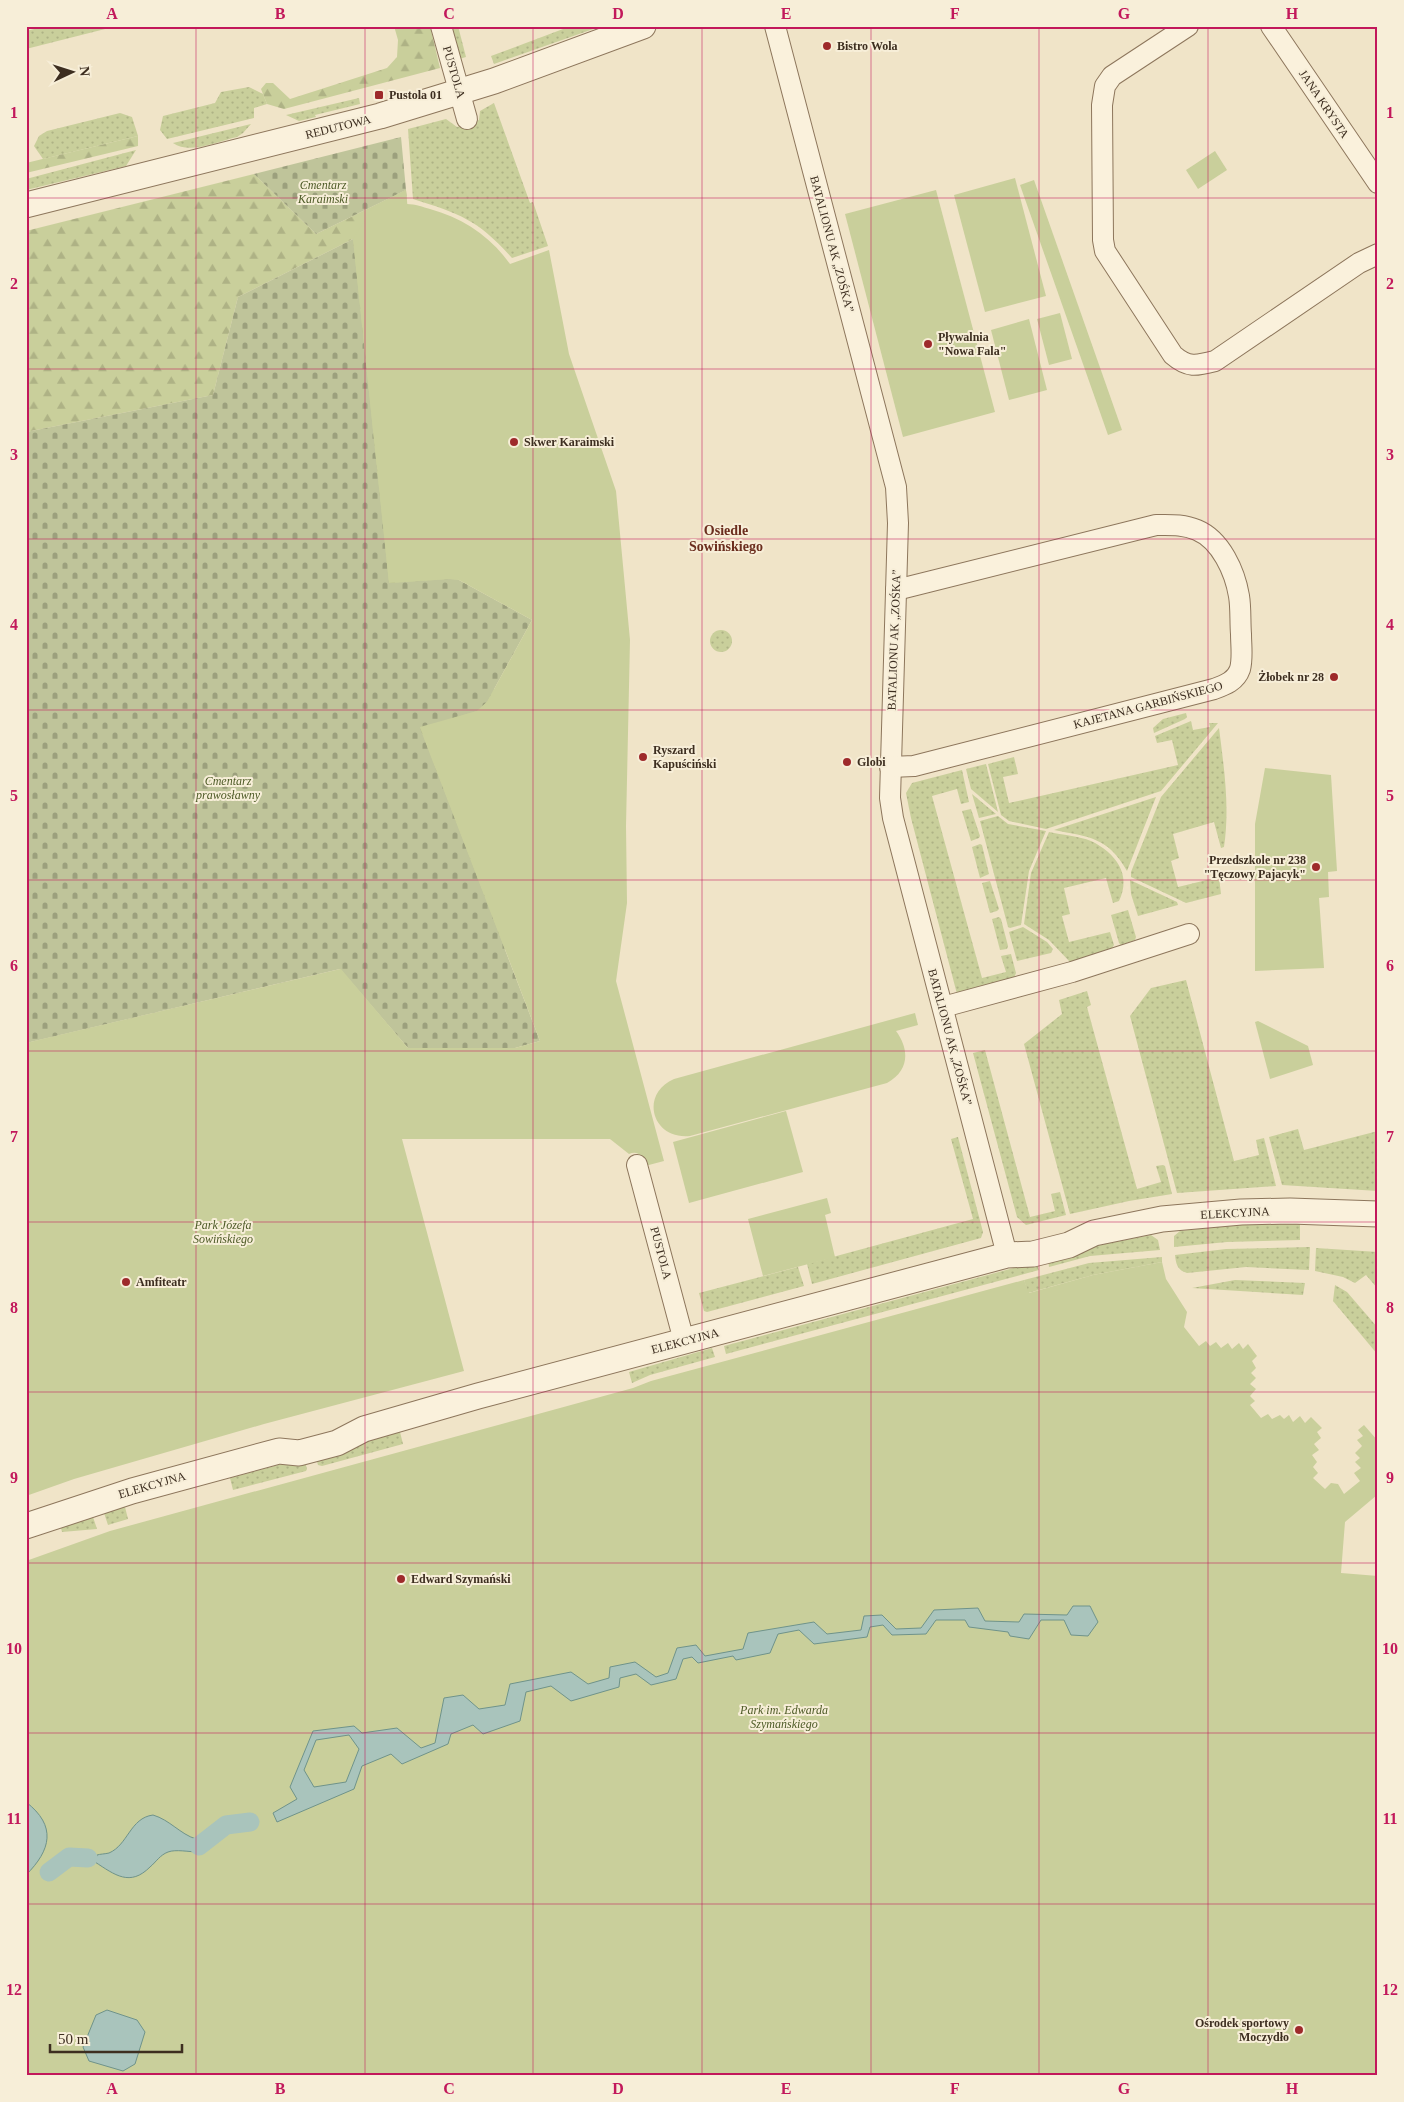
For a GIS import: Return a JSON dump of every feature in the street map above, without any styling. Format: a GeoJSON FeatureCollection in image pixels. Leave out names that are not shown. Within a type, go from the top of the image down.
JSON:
{"type":"FeatureCollection","features":[{"type":"Feature","properties":{"kind":"street","name":"PUSTOLA"},"geometry":{"type":"LineString","coordinates":[[440,26],[467,118]]}},
{"type":"Feature","properties":{"kind":"street","name":"REDUTOWA"},"geometry":{"type":"LineString","coordinates":[[26,205],[380,116],[459,92],[643,26]]}},
{"type":"Feature","properties":{"kind":"street","name":"BATALIONU AK „ZOŚKA”"},"geometry":{"type":"LineString","coordinates":[[775,26],[896,487],[898,523],[890,798],[893,818],[1007,1255]]}},
{"type":"Feature","properties":{"kind":"street"},"geometry":{"type":"LineString","coordinates":[[1188,26],[1112,76],[1105,86],[1102,105],[1102,240],[1105,251],[1173,355],[1182,363],[1196,366],[1215,361],[1359,263],[1378,254]]}},
{"type":"Feature","properties":{"kind":"street","name":"JANA KRYSTA"},"geometry":{"type":"LineString","coordinates":[[1271,26],[1378,183]]}},
{"type":"Feature","properties":{"kind":"street","name":"KAJETANA GARBIŃSKIEGO"},"geometry":{"type":"LineString","coordinates":[[890,767],[914,766],[1214,689],[1230,683],[1240,670],[1242,653],[1239,597],[1234,578],[1225,557],[1214,543],[1198,530],[1178,524],[1156,525],[896,590]]}},
{"type":"Feature","properties":{"kind":"street"},"geometry":{"type":"LineString","coordinates":[[943,1007],[1072,972],[1189,934]]}},
{"type":"Feature","properties":{"kind":"street","name":"PUSTOLA"},"geometry":{"type":"LineString","coordinates":[[637,1165],[684,1341]]}},
{"type":"Feature","properties":{"kind":"street","name":"ELEKCYJNA"},"geometry":{"type":"LineString","coordinates":[[26,1526],[132,1490],[279,1451],[295,1439],[333,1428],[364,1428],[1007,1255],[1030,1241],[1066,1232],[1094,1233],[1162,1219],[1241,1212],[1290,1210],[1378,1214]]}},
{"type":"Feature","properties":{"kind":"green space"},"geometry":{"type":"Polygon","coordinates":[[[47,26],[117,26],[26,49],[26,31],[47,26]]]}},
{"type":"Feature","properties":{"kind":"green space"},"geometry":{"type":"Polygon","coordinates":[[[394,26],[430,26],[440,68],[284,109],[267,104],[261,89],[266,83],[273,83],[290,99],[387,68],[397,57],[398,40],[394,26]]]}},
{"type":"Feature","properties":{"kind":"green space"},"geometry":{"type":"Polygon","coordinates":[[[451,26],[458,26],[466,57],[459,59],[451,26]]]}},
{"type":"Feature","properties":{"kind":"green space"},"geometry":{"type":"Polygon","coordinates":[[[571,26],[599,27],[494,64],[491,56],[571,26]]]}},
{"type":"Feature","properties":{"kind":"green space"},"geometry":{"type":"Polygon","coordinates":[[[249,87],[263,94],[267,104],[254,108],[254,118],[167,139],[160,130],[163,116],[215,103],[221,92],[249,87]]]}},
{"type":"Feature","properties":{"kind":"green space"},"geometry":{"type":"Polygon","coordinates":[[[359,98],[360,104],[299,121],[286,115],[359,98]]]}},
{"type":"Feature","properties":{"kind":"green space"},"geometry":{"type":"Polygon","coordinates":[[[494,103],[530,203],[533,202],[548,246],[512,258],[489,235],[468,220],[444,209],[413,199],[408,129],[446,119],[457,127],[479,120],[480,111],[494,103]]]}},
{"type":"Feature","properties":{"kind":"green space"},"geometry":{"type":"Polygon","coordinates":[[[120,113],[132,117],[138,136],[43,159],[34,146],[39,136],[47,131],[120,113]]]}},
{"type":"Feature","properties":{"kind":"green space"},"geometry":{"type":"Polygon","coordinates":[[[251,124],[237,137],[204,146],[188,148],[173,143],[251,124]]]}},
{"type":"Feature","properties":{"kind":"green space"},"geometry":{"type":"Polygon","coordinates":[[[138,136],[138,146],[26,173],[26,163],[138,136]]]}},
{"type":"Feature","properties":{"kind":"green space","name":"Cmentarz Karaimski"},"geometry":{"type":"Polygon","coordinates":[[[401,137],[406,190],[316,234],[254,174],[401,137]]]}},
{"type":"Feature","properties":{"kind":"green space"},"geometry":{"type":"Polygon","coordinates":[[[136,150],[126,166],[26,190],[26,179],[136,150]]]}},
{"type":"Feature","properties":{"kind":"green space"},"geometry":{"type":"Polygon","coordinates":[[[1215,151],[1227,170],[1198,189],[1186,170],[1215,151]]]}},
{"type":"Feature","properties":{"kind":"green space"},"geometry":{"type":"Polygon","coordinates":[[[254,174],[316,234],[406,190],[436,512],[575,935],[26,1043],[341,969],[353,239],[238,297],[213,395],[26,432],[26,231],[254,174]]]}},
{"type":"Feature","properties":{"kind":"green space"},"geometry":{"type":"Polygon","coordinates":[[[1015,178],[1046,296],[985,312],[954,195],[1015,178]]]}},
{"type":"Feature","properties":{"kind":"green space"},"geometry":{"type":"Polygon","coordinates":[[[1034,180],[1122,430],[1108,435],[1020,185],[1034,180]]]}},
{"type":"Feature","properties":{"kind":"green space","name":"Park Józefa Sowińskiego"},"geometry":{"type":"Polygon","coordinates":[[[406,190],[407,204],[442,213],[465,223],[494,245],[510,264],[549,250],[569,354],[616,491],[630,640],[626,826],[627,903],[616,981],[664,1161],[645,1166],[640,1155],[635,1153],[629,1154],[610,1139],[402,1139],[464,1371],[264,1424],[74,1479],[26,1496],[26,1043],[341,969],[408,1048],[515,1048],[540,1041],[420,727],[477,711],[487,702],[532,620],[459,580],[389,583],[353,239],[374,206],[406,190]]]}},
{"type":"Feature","properties":{"kind":"green space","name":"Pływalnia \"Nowa Fala\""},"geometry":{"type":"Polygon","coordinates":[[[936,190],[995,412],[903,437],[845,214],[936,190]]]}},
{"type":"Feature","properties":{"kind":"green space","name":"Cmentarz prawosławny"},"geometry":{"type":"Polygon","coordinates":[[[353,239],[389,583],[459,580],[532,620],[487,702],[477,711],[420,728],[540,1041],[515,1048],[408,1048],[340,969],[26,1043],[26,432],[213,395],[238,297],[353,239]]]}},
{"type":"Feature","properties":{"kind":"green space"},"geometry":{"type":"Polygon","coordinates":[[[1060,313],[1072,359],[1049,365],[1037,319],[1060,313]]]}},
{"type":"Feature","properties":{"kind":"green space"},"geometry":{"type":"Polygon","coordinates":[[[1029,319],[1047,390],[1009,400],[991,330],[1029,319]]]}},
{"type":"Feature","properties":{"kind":"green space"},"geometry":{"type":"Polygon","coordinates":[[[721,630],[731,637],[732,641],[725,651],[721,652],[711,645],[710,641],[717,631],[721,630]]]}},
{"type":"Feature","properties":{"kind":"green space"},"geometry":{"type":"Polygon","coordinates":[[[1186,713],[1187,717],[1185,719],[1154,733],[1153,728],[1163,719],[1186,713]]]}},
{"type":"Feature","properties":{"kind":"green space"},"geometry":{"type":"Polygon","coordinates":[[[1191,721],[1193,730],[1210,727],[1209,723],[1218,723],[1161,791],[1046,829],[1009,821],[1001,815],[988,764],[1014,757],[1018,774],[1003,777],[1009,803],[1178,765],[1172,740],[1157,743],[1155,736],[1191,721]]]}},
{"type":"Feature","properties":{"kind":"green space"},"geometry":{"type":"Polygon","coordinates":[[[1219,728],[1226,802],[1224,847],[1221,848],[1214,822],[1173,834],[1179,858],[1171,861],[1178,887],[1219,877],[1221,894],[1186,903],[1131,877],[1131,872],[1161,797],[1219,728]]]}},
{"type":"Feature","properties":{"kind":"green space"},"geometry":{"type":"Polygon","coordinates":[[[986,764],[998,812],[971,789],[966,769],[986,764]]]}},
{"type":"Feature","properties":{"kind":"green space","name":"Przedszkole nr 238 \"Tęczowy Pajacyk\""},"geometry":{"type":"Polygon","coordinates":[[[1265,768],[1331,775],[1337,871],[1328,872],[1329,897],[1319,898],[1324,968],[1255,971],[1255,824],[1265,768]]]}},
{"type":"Feature","properties":{"kind":"green space"},"geometry":{"type":"Polygon","coordinates":[[[962,770],[969,802],[961,804],[957,789],[932,796],[982,978],[1006,972],[1001,956],[1011,954],[1016,973],[1014,978],[957,994],[906,793],[912,783],[962,770]]]}},
{"type":"Feature","properties":{"kind":"green space"},"geometry":{"type":"Polygon","coordinates":[[[972,794],[996,814],[979,818],[972,794]]]}},
{"type":"Feature","properties":{"kind":"green space"},"geometry":{"type":"Polygon","coordinates":[[[1156,797],[1127,871],[1120,860],[1105,845],[1087,837],[1054,830],[1156,797]]]}},
{"type":"Feature","properties":{"kind":"green space"},"geometry":{"type":"Polygon","coordinates":[[[971,809],[980,836],[971,841],[962,811],[971,809]]]}},
{"type":"Feature","properties":{"kind":"green space"},"geometry":{"type":"Polygon","coordinates":[[[998,816],[1008,824],[1046,831],[1029,871],[1021,925],[1010,928],[1008,927],[980,821],[998,816]]]}},
{"type":"Feature","properties":{"kind":"green space"},"geometry":{"type":"Polygon","coordinates":[[[1049,832],[1091,841],[1108,852],[1119,866],[1124,882],[1119,901],[1113,903],[1106,878],[1064,888],[1070,914],[1062,916],[1069,942],[1110,932],[1114,945],[1112,948],[1070,962],[1049,940],[1024,924],[1031,873],[1049,832]]]}},
{"type":"Feature","properties":{"kind":"green space"},"geometry":{"type":"Polygon","coordinates":[[[982,845],[989,874],[980,878],[972,847],[982,845]]]}},
{"type":"Feature","properties":{"kind":"green space"},"geometry":{"type":"Polygon","coordinates":[[[1130,880],[1177,902],[1178,905],[1138,916],[1131,894],[1130,880]]]}},
{"type":"Feature","properties":{"kind":"green space"},"geometry":{"type":"Polygon","coordinates":[[[990,881],[999,909],[990,913],[982,883],[990,881]]]}},
{"type":"Feature","properties":{"kind":"green space"},"geometry":{"type":"Polygon","coordinates":[[[1128,910],[1136,937],[1135,940],[1121,945],[1111,915],[1128,910]]]}},
{"type":"Feature","properties":{"kind":"green space"},"geometry":{"type":"Polygon","coordinates":[[[999,917],[1008,946],[1007,949],[1000,950],[992,919],[999,917]]]}},
{"type":"Feature","properties":{"kind":"green space"},"geometry":{"type":"Polygon","coordinates":[[[1023,927],[1047,942],[1053,949],[1051,953],[1017,961],[1009,932],[1023,927]]]}},
{"type":"Feature","properties":{"kind":"green space"},"geometry":{"type":"Polygon","coordinates":[[[1186,980],[1234,1161],[1259,1155],[1256,1140],[1264,1138],[1276,1186],[1177,1193],[1130,1016],[1151,988],[1186,980]]]}},
{"type":"Feature","properties":{"kind":"green space"},"geometry":{"type":"Polygon","coordinates":[[[1087,991],[1091,1005],[1087,1007],[1137,1189],[1161,1182],[1156,1166],[1163,1165],[1165,1166],[1172,1194],[1070,1214],[1024,1044],[1062,1014],[1059,1000],[1087,991]]]}},
{"type":"Feature","properties":{"kind":"green space"},"geometry":{"type":"Polygon","coordinates":[[[915,1013],[918,1025],[896,1031],[904,1045],[905,1060],[900,1072],[887,1083],[690,1136],[677,1135],[667,1131],[659,1124],[655,1115],[656,1095],[663,1086],[674,1079],[915,1013]]]}},
{"type":"Feature","properties":{"kind":"green space"},"geometry":{"type":"Polygon","coordinates":[[[1258,1021],[1308,1046],[1313,1065],[1270,1079],[1255,1022],[1258,1021]]]}},
{"type":"Feature","properties":{"kind":"green space"},"geometry":{"type":"Polygon","coordinates":[[[985,1050],[1030,1217],[1055,1211],[1051,1194],[1060,1192],[1066,1215],[1026,1225],[1017,1217],[973,1053],[985,1050]]]}},
{"type":"Feature","properties":{"kind":"green space"},"geometry":{"type":"Polygon","coordinates":[[[786,1111],[803,1172],[689,1203],[673,1142],[786,1111]]]}},
{"type":"Feature","properties":{"kind":"green space"},"geometry":{"type":"Polygon","coordinates":[[[1298,1129],[1304,1150],[1378,1131],[1378,1191],[1282,1185],[1269,1137],[1298,1129]]]}},
{"type":"Feature","properties":{"kind":"green space"},"geometry":{"type":"Polygon","coordinates":[[[958,1137],[983,1232],[981,1238],[812,1284],[807,1264],[973,1219],[951,1139],[958,1137]]]}},
{"type":"Feature","properties":{"kind":"green space"},"geometry":{"type":"Polygon","coordinates":[[[827,1198],[831,1213],[825,1215],[835,1257],[763,1276],[748,1219],[827,1198]]]}},
{"type":"Feature","properties":{"kind":"green space"},"geometry":{"type":"Polygon","coordinates":[[[1300,1223],[1300,1240],[1227,1242],[1174,1247],[1174,1236],[1180,1231],[1244,1224],[1300,1223]]]}},
{"type":"Feature","properties":{"kind":"green space"},"geometry":{"type":"Polygon","coordinates":[[[1151,1235],[1158,1240],[1160,1250],[1090,1256],[1049,1267],[1048,1259],[1105,1244],[1151,1235]]]}},
{"type":"Feature","properties":{"kind":"green space"},"geometry":{"type":"Polygon","coordinates":[[[1310,1247],[1309,1270],[1246,1267],[1187,1273],[1178,1266],[1175,1255],[1226,1249],[1310,1247]]]}},
{"type":"Feature","properties":{"kind":"green space"},"geometry":{"type":"Polygon","coordinates":[[[1316,1248],[1378,1252],[1378,1289],[1366,1275],[1355,1283],[1343,1277],[1315,1271],[1316,1248]]]}},
{"type":"Feature","properties":{"kind":"green space"},"geometry":{"type":"Polygon","coordinates":[[[1162,1257],[1162,1262],[1093,1275],[1028,1293],[1024,1280],[1089,1263],[1162,1257]]]}},
{"type":"Feature","properties":{"kind":"green space"},"geometry":{"type":"Polygon","coordinates":[[[1036,1262],[1039,1270],[726,1354],[724,1346],[1036,1262]]]}},
{"type":"Feature","properties":{"kind":"green space","name":"Park im. Edwarda Szymańskiego"},"geometry":{"type":"Polygon","coordinates":[[[1162,1262],[1166,1279],[1187,1312],[1184,1327],[1199,1346],[1206,1341],[1210,1346],[1216,1342],[1221,1348],[1228,1343],[1232,1349],[1239,1343],[1243,1349],[1248,1344],[1257,1356],[1252,1361],[1256,1368],[1251,1373],[1256,1378],[1250,1384],[1256,1389],[1250,1396],[1255,1401],[1250,1405],[1261,1418],[1268,1414],[1272,1419],[1280,1415],[1284,1419],[1289,1415],[1293,1422],[1300,1416],[1305,1423],[1311,1417],[1322,1428],[1317,1432],[1321,1438],[1314,1444],[1319,1450],[1312,1455],[1317,1462],[1313,1467],[1318,1473],[1313,1478],[1325,1489],[1331,1483],[1338,1484],[1344,1494],[1360,1481],[1354,1473],[1361,1468],[1355,1462],[1360,1458],[1355,1453],[1362,1446],[1357,1440],[1363,1436],[1358,1430],[1364,1425],[1378,1441],[1377,1495],[1345,1522],[1341,1573],[1378,1576],[1378,2076],[26,2076],[26,1561],[110,1531],[1024,1280],[1029,1293],[1093,1275],[1162,1262]]]}},
{"type":"Feature","properties":{"kind":"green space"},"geometry":{"type":"Polygon","coordinates":[[[798,1267],[804,1286],[707,1312],[704,1311],[699,1293],[798,1267]]]}},
{"type":"Feature","properties":{"kind":"green space"},"geometry":{"type":"Polygon","coordinates":[[[1235,1280],[1305,1283],[1303,1295],[1192,1288],[1235,1280]]]}},
{"type":"Feature","properties":{"kind":"green space"},"geometry":{"type":"Polygon","coordinates":[[[1335,1285],[1347,1292],[1378,1328],[1378,1355],[1333,1301],[1335,1285]]]}},
{"type":"Feature","properties":{"kind":"green space"},"geometry":{"type":"Polygon","coordinates":[[[712,1348],[715,1357],[650,1375],[632,1383],[629,1372],[712,1348]]]}},
{"type":"Feature","properties":{"kind":"green space"},"geometry":{"type":"Polygon","coordinates":[[[400,1432],[403,1444],[322,1466],[318,1465],[315,1455],[400,1432]]]}},
{"type":"Feature","properties":{"kind":"green space"},"geometry":{"type":"Polygon","coordinates":[[[304,1458],[306,1471],[233,1490],[230,1478],[304,1458]]]}},
{"type":"Feature","properties":{"kind":"green space"},"geometry":{"type":"Polygon","coordinates":[[[125,1507],[128,1519],[108,1525],[104,1513],[125,1507]]]}},
{"type":"Feature","properties":{"kind":"green space"},"geometry":{"type":"Polygon","coordinates":[[[93,1517],[97,1529],[62,1532],[61,1528],[93,1517]]]}},
{"type":"Feature","properties":{"kind":"water"},"geometry":{"type":"Polygon","coordinates":[[[1073,1606],[1090,1606],[1098,1622],[1088,1636],[1071,1635],[1064,1620],[1041,1620],[1029,1639],[1010,1636],[1008,1632],[969,1627],[965,1620],[936,1620],[926,1634],[892,1635],[883,1625],[870,1627],[867,1637],[814,1644],[799,1630],[778,1634],[770,1653],[736,1660],[733,1656],[698,1663],[692,1657],[683,1659],[676,1679],[651,1685],[636,1674],[620,1678],[619,1687],[571,1701],[551,1686],[526,1692],[520,1721],[483,1734],[473,1725],[451,1734],[448,1744],[402,1764],[391,1754],[362,1766],[354,1789],[277,1822],[273,1813],[297,1799],[290,1787],[313,1731],[354,1726],[362,1733],[397,1728],[421,1748],[435,1743],[444,1698],[463,1695],[479,1709],[505,1705],[510,1684],[571,1672],[588,1684],[609,1678],[610,1667],[635,1662],[656,1677],[668,1673],[677,1648],[696,1645],[705,1656],[743,1649],[748,1633],[814,1622],[827,1634],[861,1630],[864,1616],[882,1615],[896,1629],[921,1628],[934,1610],[978,1608],[985,1621],[1019,1622],[1024,1614],[1067,1615],[1073,1606]],[[349,1735],[316,1740],[304,1770],[314,1787],[346,1782],[359,1749],[349,1735]]]}},
{"type":"Feature","properties":{"kind":"water"},"geometry":{"type":"Polygon","coordinates":[[[26,1802],[43,1820],[47,1838],[41,1856],[26,1875],[26,1802]]]}},
{"type":"Feature","properties":{"kind":"water"},"geometry":{"type":"Polygon","coordinates":[[[153,1815],[196,1839],[199,1852],[171,1851],[165,1853],[143,1873],[129,1878],[116,1875],[95,1862],[97,1855],[109,1853],[115,1849],[139,1821],[153,1815]]]}},
{"type":"Feature","properties":{"kind":"water"},"geometry":{"type":"Polygon","coordinates":[[[107,2010],[137,2020],[145,2032],[135,2064],[123,2071],[89,2061],[83,2047],[96,2015],[107,2010]]]}},
{"type":"Feature","properties":{"kind":"waterway"},"geometry":{"type":"LineString","coordinates":[[199,1846],[226,1825],[250,1822]]}},
{"type":"Feature","properties":{"kind":"waterway"},"geometry":{"type":"LineString","coordinates":[[49,1872],[69,1857],[88,1858]]}},
{"type":"Feature","properties":{"kind":"place","name":"Bistro Wola"},"geometry":{"type":"Point","coordinates":[827,46]}},
{"type":"Feature","properties":{"kind":"place","name":"Pustola 01"},"geometry":{"type":"Point","coordinates":[379,95]}},
{"type":"Feature","properties":{"kind":"place","name":"Pływalnia \"Nowa Fala\""},"geometry":{"type":"Point","coordinates":[928,344]}},
{"type":"Feature","properties":{"kind":"place","name":"Skwer Karaimski"},"geometry":{"type":"Point","coordinates":[514,442]}},
{"type":"Feature","properties":{"kind":"place","name":"Żłobek nr 28"},"geometry":{"type":"Point","coordinates":[1334,677]}},
{"type":"Feature","properties":{"kind":"place","name":"Ryszard Kapuściński"},"geometry":{"type":"Point","coordinates":[643,757]}},
{"type":"Feature","properties":{"kind":"place","name":"Globi"},"geometry":{"type":"Point","coordinates":[847,762]}},
{"type":"Feature","properties":{"kind":"place","name":"Przedszkole nr 238 \"Tęczowy Pajacyk\""},"geometry":{"type":"Point","coordinates":[1316,867]}},
{"type":"Feature","properties":{"kind":"place","name":"Amfiteatr"},"geometry":{"type":"Point","coordinates":[126,1282]}},
{"type":"Feature","properties":{"kind":"place","name":"Edward Szymański"},"geometry":{"type":"Point","coordinates":[401,1579]}},
{"type":"Feature","properties":{"kind":"place","name":"Ośrodek sportowy Moczydło"},"geometry":{"type":"Point","coordinates":[1299,2030]}},
{"type":"Feature","properties":{"kind":"district","name":"Osiedle Sowińskiego"},"geometry":{"type":"Point","coordinates":[726,538]}}]}
